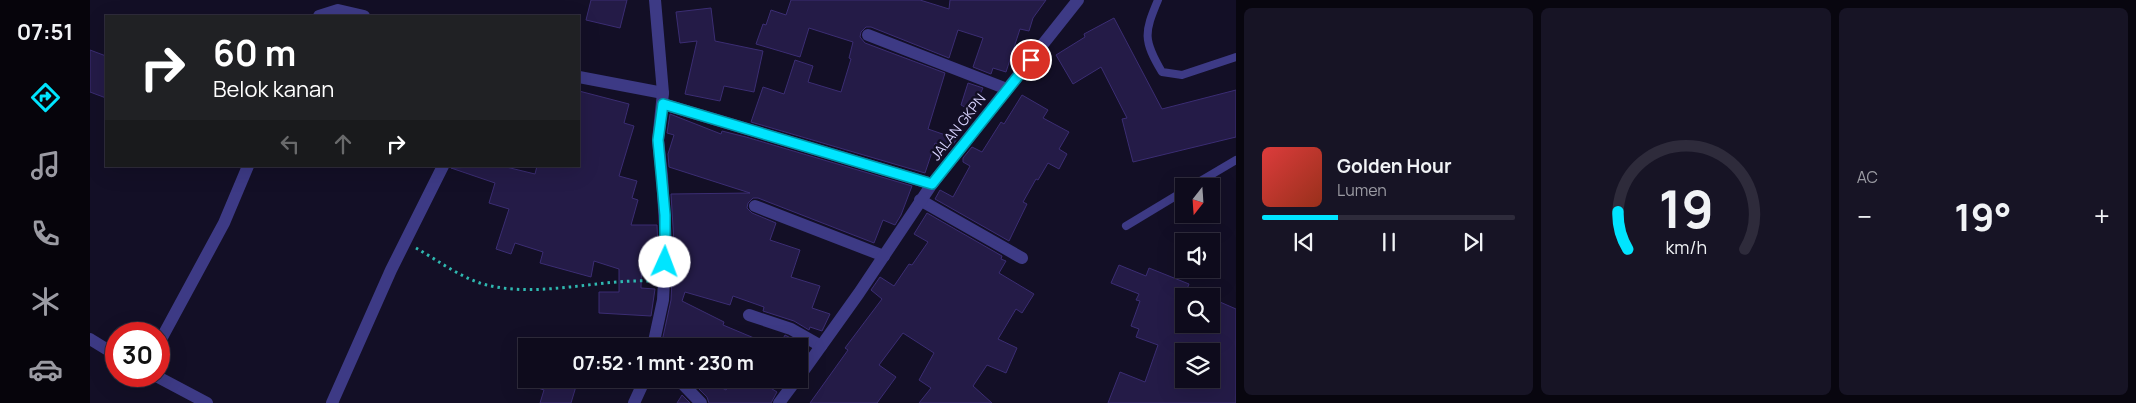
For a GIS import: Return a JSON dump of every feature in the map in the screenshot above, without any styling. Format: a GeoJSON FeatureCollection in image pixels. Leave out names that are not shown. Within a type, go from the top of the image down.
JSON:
{"type":"FeatureCollection","features":[{"type":"Feature","properties":{"kind":"street"},"geometry":{"type":"LineString","coordinates":[[655,0],[663,99],[658,140],[665,215],[663,300],[655,338]]}},
{"type":"Feature","properties":{"kind":"street","name":"JALAN GKPN"},"geometry":{"type":"LineString","coordinates":[[808,364],[884,256],[920,200],[1078,0]]}},
{"type":"Feature","properties":{"kind":"street"},"geometry":{"type":"LineString","coordinates":[[322,15],[338,10],[360,15]]}},
{"type":"Feature","properties":{"kind":"street"},"geometry":{"type":"LineString","coordinates":[[868,35],[1007,90]]}},
{"type":"Feature","properties":{"kind":"street"},"geometry":{"type":"LineString","coordinates":[[580,78],[663,99],[932,184]]}},
{"type":"Feature","properties":{"kind":"street"},"geometry":{"type":"LineString","coordinates":[[170,323],[224,223],[248,167]]}},
{"type":"Feature","properties":{"kind":"street"},"geometry":{"type":"LineString","coordinates":[[332,403],[405,242],[442,167]]}},
{"type":"Feature","properties":{"kind":"street"},"geometry":{"type":"LineString","coordinates":[[920,200],[1022,258]]}},
{"type":"Feature","properties":{"kind":"street"},"geometry":{"type":"LineString","coordinates":[[756,206],[884,256]]}},
{"type":"Feature","properties":{"kind":"street"},"geometry":{"type":"LineString","coordinates":[[749,315],[784,326],[821,346]]}},
{"type":"Feature","properties":{"kind":"street"},"geometry":{"type":"LineString","coordinates":[[90,339],[105,348]]}},
{"type":"Feature","properties":{"kind":"street"},"geometry":{"type":"LineString","coordinates":[[170,383],[207,403]]}},
{"type":"Feature","properties":{"kind":"street"},"geometry":{"type":"LineString","coordinates":[[634,403],[641,388]]}},
{"type":"Feature","properties":{"kind":"street"},"geometry":{"type":"LineString","coordinates":[[687,388],[701,403]]}},
{"type":"Feature","properties":{"kind":"street","name":"JALAN GKPN"},"geometry":{"type":"LineString","coordinates":[[779,403],[790,388]]}},
{"type":"Feature","properties":{"kind":"lane"},"geometry":{"type":"LineString","coordinates":[[1158,0],[1147,26],[1147,34],[1150,50],[1162,72],[1182,75],[1236,57]]}},
{"type":"Feature","properties":{"kind":"lane"},"geometry":{"type":"LineString","coordinates":[[1206,178],[1236,160]]}},
{"type":"Feature","properties":{"kind":"lane"},"geometry":{"type":"LineString","coordinates":[[1126,226],[1175,196]]}},
{"type":"Feature","properties":{"kind":"path"},"geometry":{"type":"LineString","coordinates":[[405,242],[463,275],[490,286],[521,288],[585,286],[624,280],[664,282]]}},
{"type":"Feature","properties":{"kind":"building"},"geometry":{"type":"Polygon","coordinates":[[[591,0],[627,0],[620,28],[586,20],[591,0]]]}},
{"type":"Feature","properties":{"kind":"building"},"geometry":{"type":"Polygon","coordinates":[[[791,0],[920,0],[949,9],[950,0],[1046,0],[1033,18],[1029,31],[1020,29],[1006,72],[993,68],[991,74],[973,67],[983,38],[958,30],[949,58],[871,27],[866,27],[861,32],[860,37],[865,43],[945,73],[928,129],[957,139],[949,150],[935,143],[925,173],[751,122],[763,87],[784,94],[795,60],[813,66],[808,82],[841,92],[851,59],[849,58],[853,42],[809,28],[800,57],[756,44],[763,24],[766,25],[771,10],[786,15],[791,0]]]}},
{"type":"Feature","properties":{"kind":"building"},"geometry":{"type":"Polygon","coordinates":[[[711,8],[715,41],[763,51],[754,92],[724,86],[720,101],[685,94],[697,41],[680,43],[676,12],[711,8]]]}},
{"type":"Feature","properties":{"kind":"building"},"geometry":{"type":"Polygon","coordinates":[[[1114,18],[1162,109],[1236,90],[1236,137],[1133,162],[1122,119],[1127,118],[1101,67],[1073,84],[1056,55],[1085,37],[1084,34],[1114,18]]]}},
{"type":"Feature","properties":{"kind":"building"},"geometry":{"type":"Polygon","coordinates":[[[90,50],[105,56],[105,98],[90,92],[90,50]]]}},
{"type":"Feature","properties":{"kind":"building"},"geometry":{"type":"Polygon","coordinates":[[[968,83],[983,88],[972,111],[961,105],[968,83]]]}},
{"type":"Feature","properties":{"kind":"building"},"geometry":{"type":"Polygon","coordinates":[[[580,91],[629,104],[624,123],[634,126],[619,176],[637,181],[632,198],[638,200],[631,225],[657,225],[658,248],[642,248],[641,288],[655,289],[651,316],[599,313],[599,292],[619,292],[619,269],[594,261],[591,277],[540,263],[543,252],[515,243],[511,254],[496,249],[509,209],[489,203],[495,183],[451,168],[506,167],[535,174],[537,167],[580,167],[580,91]]]}},
{"type":"Feature","properties":{"kind":"building"},"geometry":{"type":"Polygon","coordinates":[[[1022,95],[1048,110],[1043,118],[1069,132],[1059,149],[1067,154],[1059,169],[1048,163],[1038,180],[1036,179],[1023,202],[1027,204],[1009,241],[935,199],[940,190],[953,197],[970,166],[963,162],[963,158],[972,147],[982,152],[1001,122],[1004,124],[1022,95]]]}},
{"type":"Feature","properties":{"kind":"building"},"geometry":{"type":"Polygon","coordinates":[[[670,114],[721,134],[722,131],[746,137],[912,186],[901,215],[895,225],[883,220],[874,243],[758,198],[753,198],[748,203],[747,208],[752,213],[776,223],[770,240],[800,250],[791,277],[820,286],[812,308],[830,314],[822,331],[810,327],[809,330],[794,321],[763,311],[764,307],[733,296],[730,305],[685,292],[682,301],[724,322],[723,325],[754,338],[663,338],[671,300],[674,243],[671,194],[750,193],[669,167],[668,154],[674,135],[667,133],[670,114]]]}},
{"type":"Feature","properties":{"kind":"building"},"geometry":{"type":"Polygon","coordinates":[[[927,213],[1002,256],[1001,259],[1006,261],[999,273],[1034,294],[1022,313],[1016,309],[998,339],[1017,348],[1006,373],[987,365],[973,386],[992,403],[919,403],[931,388],[919,380],[934,353],[903,333],[879,365],[896,377],[877,403],[810,403],[848,350],[845,348],[882,299],[871,290],[880,277],[894,286],[909,264],[912,265],[928,242],[914,234],[927,213]]]}},
{"type":"Feature","properties":{"kind":"building"},"geometry":{"type":"Polygon","coordinates":[[[1119,265],[1146,276],[1149,268],[1189,284],[1187,288],[1175,288],[1175,333],[1220,333],[1220,302],[1236,309],[1236,403],[1108,403],[1120,372],[1145,382],[1158,345],[1136,337],[1139,329],[1131,326],[1140,301],[1136,300],[1139,294],[1111,283],[1119,265]]]}},
{"type":"Feature","properties":{"kind":"building"},"geometry":{"type":"Polygon","coordinates":[[[538,388],[576,388],[571,403],[540,403],[544,390],[538,388]]]}},
{"type":"Feature","properties":{"kind":"building"},"geometry":{"type":"Polygon","coordinates":[[[698,388],[722,388],[726,390],[727,388],[771,388],[777,392],[771,403],[709,403],[707,397],[698,388]]]}},
{"type":"Feature","properties":{"kind":"building"},"geometry":{"type":"Polygon","coordinates":[[[682,395],[690,403],[677,403],[682,395]]]}},
{"type":"Feature","properties":{"kind":"route"},"geometry":{"type":"LineString","coordinates":[[665,262],[665,215],[658,140],[663,104],[932,184],[1031,60]]}}]}
